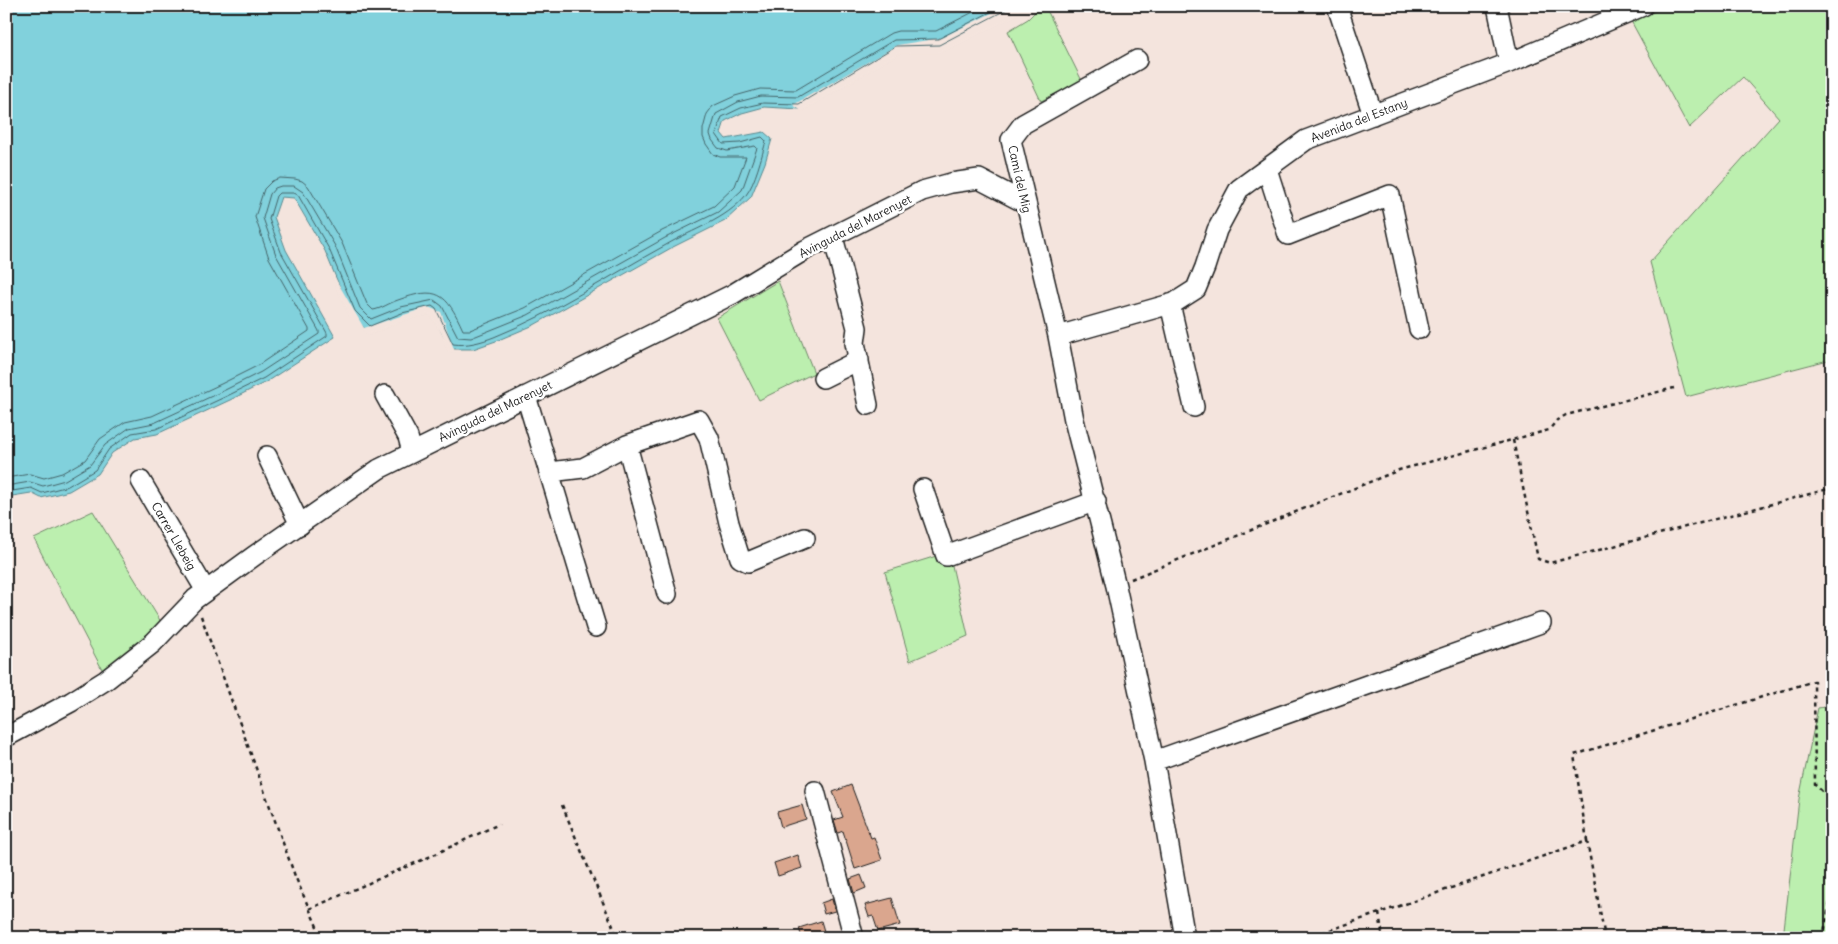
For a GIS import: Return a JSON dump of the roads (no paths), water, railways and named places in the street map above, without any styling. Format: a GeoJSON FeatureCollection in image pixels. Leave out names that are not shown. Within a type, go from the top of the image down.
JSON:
{"type":"FeatureCollection","features":[{"type":"Feature","properties":{"kind":"street"},"geometry":{"type":"LineString","coordinates":[[1337,6],[1374,114]]}},
{"type":"Feature","properties":{"kind":"street"},"geometry":{"type":"LineString","coordinates":[[1497,6],[1509,63]]}},
{"type":"Feature","properties":{"kind":"street","name":"Avenida del Estany"},"geometry":{"type":"LineString","coordinates":[[1058,336],[1170,304],[1196,289],[1217,230],[1239,189],[1306,140],[1509,63],[1643,6]]}},
{"type":"Feature","properties":{"kind":"street","name":"Camí del Mig"},"geometry":{"type":"LineString","coordinates":[[1137,60],[1023,124],[1011,140],[1058,336],[1074,420],[1116,586],[1154,761],[1186,938]]}},
{"type":"Feature","properties":{"kind":"street"},"geometry":{"type":"LineString","coordinates":[[1267,169],[1288,235],[1390,195],[1419,329]]}},
{"type":"Feature","properties":{"kind":"street","name":"Avinguda del Marenyet"},"geometry":{"type":"LineString","coordinates":[[6,737],[71,702],[106,680],[153,643],[200,595],[379,469],[733,294],[805,250],[892,208],[922,191],[951,183],[979,179],[1025,203]]}},
{"type":"Feature","properties":{"kind":"street"},"geometry":{"type":"LineString","coordinates":[[833,237],[856,328],[855,343],[868,405]]}},
{"type":"Feature","properties":{"kind":"street"},"geometry":{"type":"LineString","coordinates":[[1170,304],[1194,407]]}},
{"type":"Feature","properties":{"kind":"street"},"geometry":{"type":"LineString","coordinates":[[823,378],[859,360]]}},
{"type":"Feature","properties":{"kind":"street"},"geometry":{"type":"LineString","coordinates":[[385,395],[408,437],[412,452]]}},
{"type":"Feature","properties":{"kind":"street"},"geometry":{"type":"LineString","coordinates":[[526,396],[596,627]]}},
{"type":"Feature","properties":{"kind":"street"},"geometry":{"type":"LineString","coordinates":[[550,472],[583,468],[627,445],[698,420],[708,438],[729,523],[740,558],[748,562],[805,538]]}},
{"type":"Feature","properties":{"kind":"street"},"geometry":{"type":"LineString","coordinates":[[627,445],[667,594]]}},
{"type":"Feature","properties":{"kind":"street"},"geometry":{"type":"LineString","coordinates":[[267,456],[300,525]]}},
{"type":"Feature","properties":{"kind":"street","name":"Carrer Llebeig"},"geometry":{"type":"LineString","coordinates":[[141,481],[200,595]]}},
{"type":"Feature","properties":{"kind":"street"},"geometry":{"type":"LineString","coordinates":[[923,489],[946,556],[1096,501]]}},
{"type":"Feature","properties":{"kind":"street"},"geometry":{"type":"LineString","coordinates":[[1154,761],[1541,623]]}},
{"type":"Feature","properties":{"kind":"street"},"geometry":{"type":"LineString","coordinates":[[815,791],[854,938]]}},
{"type":"Feature","properties":{"kind":"water"},"geometry":{"type":"Polygon","coordinates":[[[6,6],[1019,6],[941,50],[898,50],[800,109],[764,107],[742,113],[725,121],[721,133],[726,139],[764,132],[772,139],[765,163],[751,197],[725,221],[671,248],[534,325],[473,349],[450,349],[431,311],[404,318],[369,333],[351,314],[325,251],[294,198],[281,197],[274,217],[286,250],[335,337],[266,382],[157,434],[135,438],[112,453],[98,474],[69,491],[41,498],[31,493],[6,497],[6,6]]]}}]}
